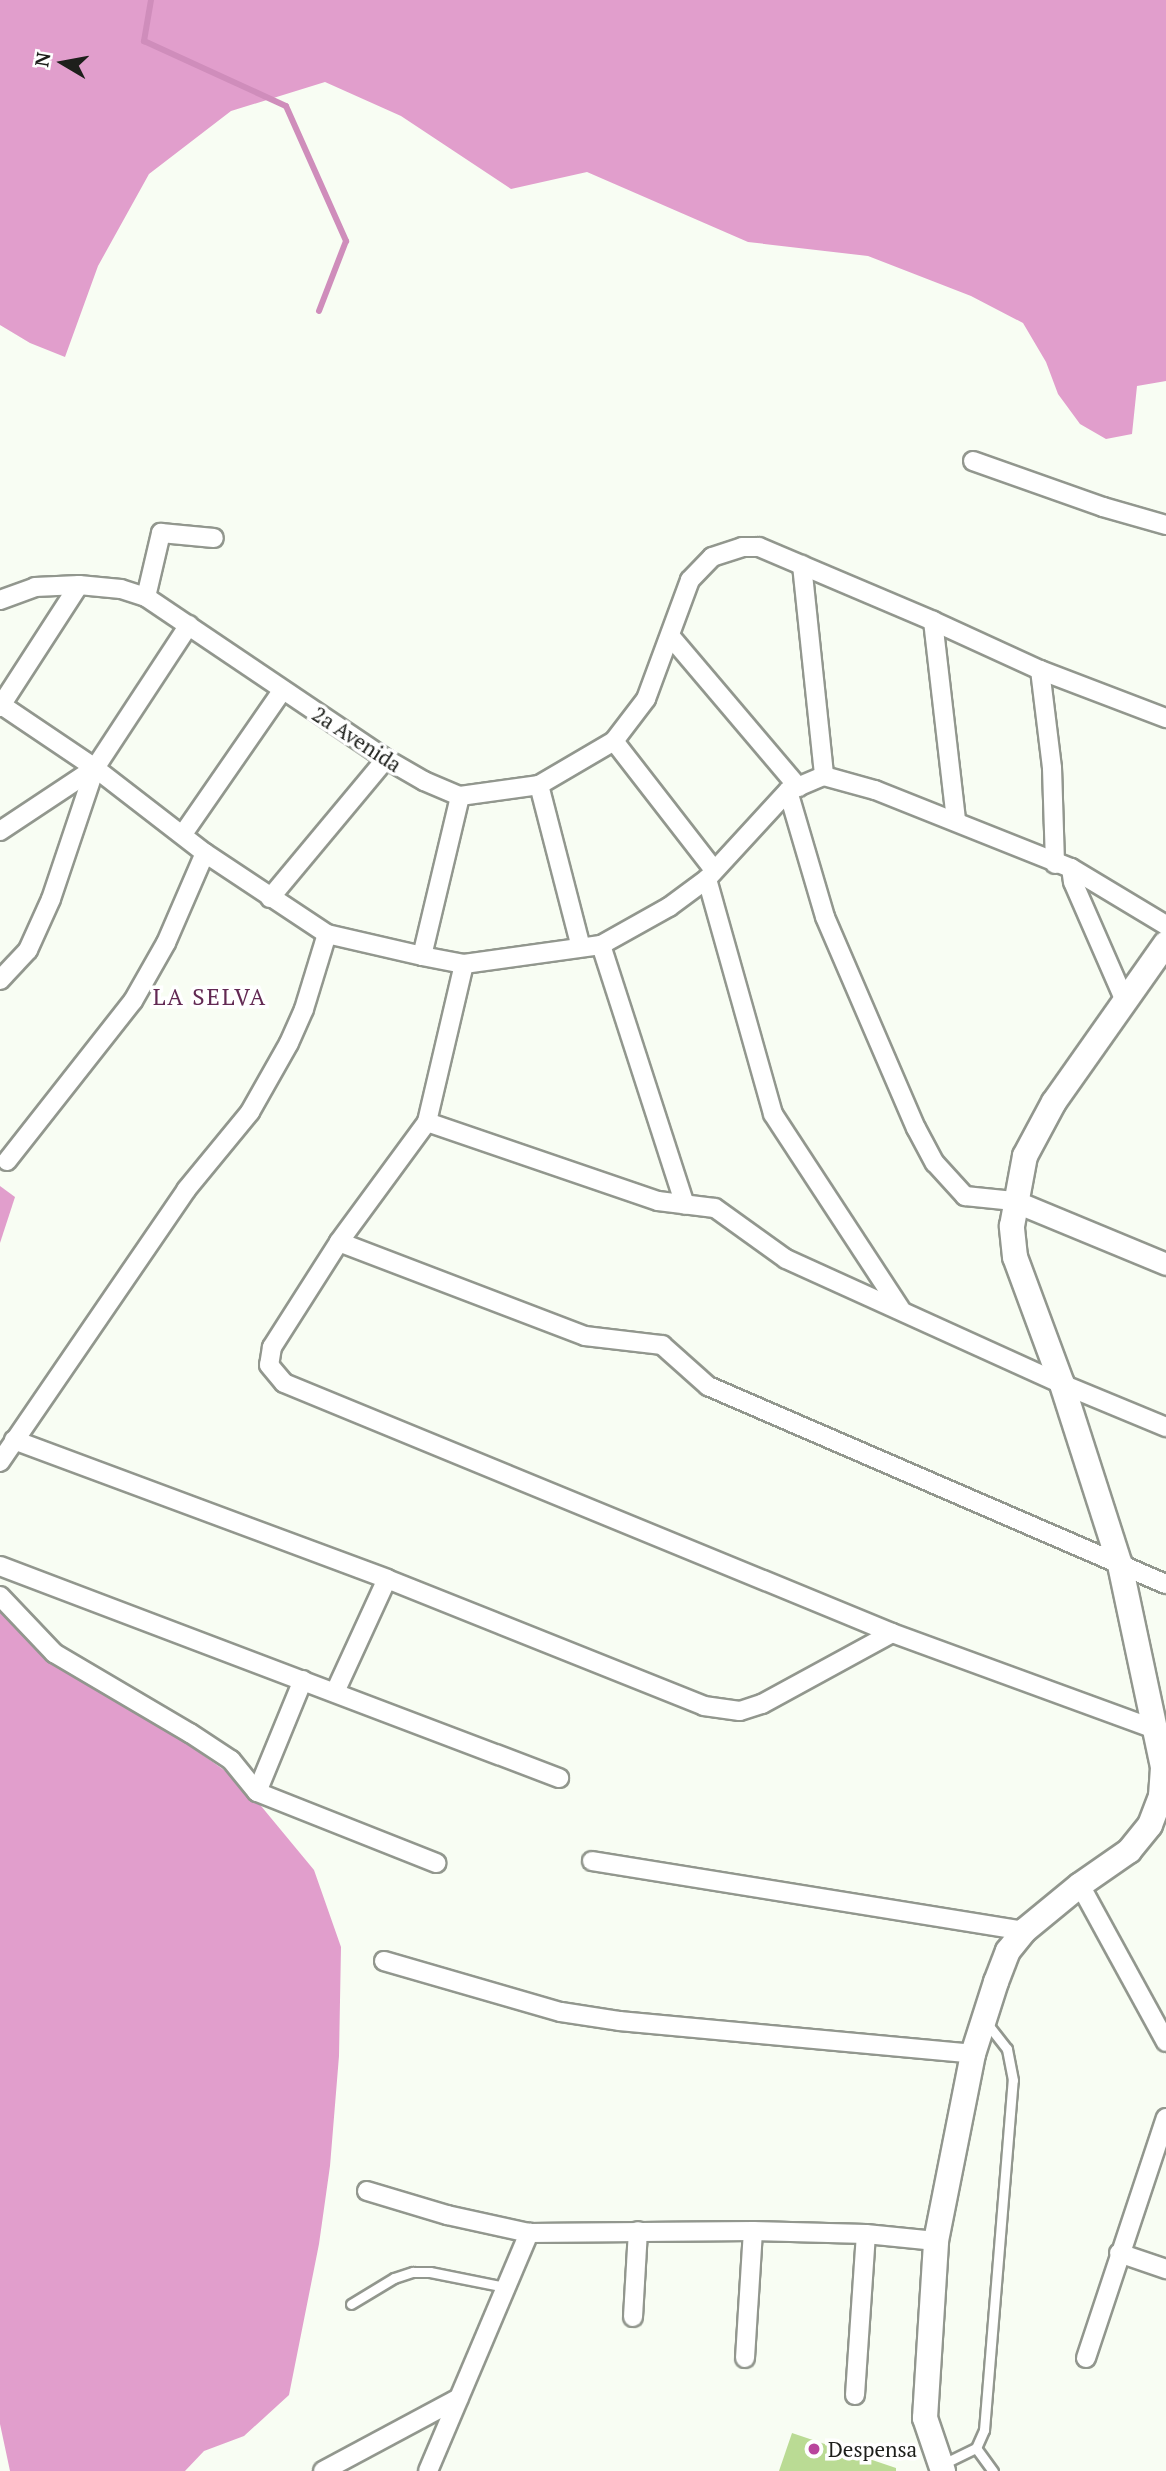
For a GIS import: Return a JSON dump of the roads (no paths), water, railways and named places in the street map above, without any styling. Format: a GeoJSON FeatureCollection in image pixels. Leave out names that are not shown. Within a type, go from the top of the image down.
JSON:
{"type":"FeatureCollection","features":[{"type":"Feature","properties":{"kind":"main road"},"geometry":{"type":"LineString","coordinates":[[942,2468],[925,2418],[936,2241],[973,2054],[984,2020],[1008,1951],[1024,1931],[1080,1885],[1129,1851],[1150,1825],[1161,1796],[1163,1779],[1159,1731],[1120,1565],[1062,1384],[1016,1257],[1012,1226],[1014,1201],[1025,1156],[1054,1101],[1166,943]]}},
{"type":"Feature","properties":{"kind":"street"},"geometry":{"type":"LineString","coordinates":[[973,461],[1103,507],[1166,525]]}},
{"type":"Feature","properties":{"kind":"street"},"geometry":{"type":"LineString","coordinates":[[146,597],[161,533],[214,538]]}},
{"type":"Feature","properties":{"kind":"street"},"geometry":{"type":"LineString","coordinates":[[422,956],[460,796],[539,785],[614,741],[646,699],[690,580],[712,557],[742,547],[759,547],[1040,670],[1166,718]]}},
{"type":"Feature","properties":{"kind":"street"},"geometry":{"type":"LineString","coordinates":[[802,565],[824,776]]}},
{"type":"Feature","properties":{"kind":"street"},"geometry":{"type":"LineString","coordinates":[[79,585],[1,706],[94,768],[205,853],[327,934],[464,964],[601,945],[669,907],[711,875],[793,789],[824,776],[875,790],[1063,866],[1166,925]]}},
{"type":"Feature","properties":{"kind":"street","name":"2a Avenida"},"geometry":{"type":"LineString","coordinates":[[0,600],[35,587],[79,585],[121,589],[146,597],[386,760],[424,781],[460,796]]}},
{"type":"Feature","properties":{"kind":"street"},"geometry":{"type":"LineString","coordinates":[[933,621],[956,821]]}},
{"type":"Feature","properties":{"kind":"street"},"geometry":{"type":"LineString","coordinates":[[0,980],[28,950],[46,912],[94,768],[189,625]]}},
{"type":"Feature","properties":{"kind":"street"},"geometry":{"type":"LineString","coordinates":[[671,637],[793,789],[825,916],[929,1151],[965,1196],[1014,1201],[1166,1264]]}},
{"type":"Feature","properties":{"kind":"street"},"geometry":{"type":"LineString","coordinates":[[1040,670],[1063,866],[1073,882],[1125,1001]]}},
{"type":"Feature","properties":{"kind":"street"},"geometry":{"type":"LineString","coordinates":[[183,834],[282,691]]}},
{"type":"Feature","properties":{"kind":"street"},"geometry":{"type":"LineString","coordinates":[[614,741],[711,875],[773,1114],[901,1309]]}},
{"type":"Feature","properties":{"kind":"street"},"geometry":{"type":"LineString","coordinates":[[270,898],[386,760]]}},
{"type":"Feature","properties":{"kind":"street"},"geometry":{"type":"LineString","coordinates":[[0,831],[94,768]]}},
{"type":"Feature","properties":{"kind":"street"},"geometry":{"type":"LineString","coordinates":[[539,785],[581,947]]}},
{"type":"Feature","properties":{"kind":"street"},"geometry":{"type":"LineString","coordinates":[[7,1161],[133,1001],[166,943],[205,853]]}},
{"type":"Feature","properties":{"kind":"street"},"geometry":{"type":"LineString","coordinates":[[0,1462],[186,1190],[250,1112],[289,1044],[304,1009],[327,934]]}},
{"type":"Feature","properties":{"kind":"street"},"geometry":{"type":"LineString","coordinates":[[601,945],[685,1205]]}},
{"type":"Feature","properties":{"kind":"street"},"geometry":{"type":"LineString","coordinates":[[464,964],[427,1122],[339,1242],[272,1347],[269,1365],[284,1382],[892,1633],[1159,1731]]}},
{"type":"Feature","properties":{"kind":"street"},"geometry":{"type":"LineString","coordinates":[[427,1122],[658,1200],[715,1209],[786,1259],[1062,1384],[1166,1427]]}},
{"type":"Feature","properties":{"kind":"street"},"geometry":{"type":"LineString","coordinates":[[339,1242],[585,1336],[662,1345],[708,1387],[1166,1584]]}},
{"type":"Feature","properties":{"kind":"street"},"geometry":{"type":"LineString","coordinates":[[14,1440],[387,1579],[704,1706],[740,1711],[762,1704],[892,1633]]}},
{"type":"Feature","properties":{"kind":"street"},"geometry":{"type":"LineString","coordinates":[[0,1566],[559,1778]]}},
{"type":"Feature","properties":{"kind":"street"},"geometry":{"type":"LineString","coordinates":[[335,1692],[387,1579]]}},
{"type":"Feature","properties":{"kind":"street"},"geometry":{"type":"LineString","coordinates":[[0,1597],[54,1653],[231,1760],[257,1792],[436,1863]]}},
{"type":"Feature","properties":{"kind":"street"},"geometry":{"type":"LineString","coordinates":[[257,1792],[303,1680]]}},
{"type":"Feature","properties":{"kind":"street"},"geometry":{"type":"LineString","coordinates":[[592,1861],[1024,1931]]}},
{"type":"Feature","properties":{"kind":"street"},"geometry":{"type":"LineString","coordinates":[[1080,1885],[1166,2042]]}},
{"type":"Feature","properties":{"kind":"street"},"geometry":{"type":"LineString","coordinates":[[384,1961],[561,2012],[585,2016],[973,2054]]}},
{"type":"Feature","properties":{"kind":"street"},"geometry":{"type":"LineString","coordinates":[[1086,2358],[1166,2118]]}},
{"type":"Feature","properties":{"kind":"street"},"geometry":{"type":"LineString","coordinates":[[367,2191],[447,2215],[530,2232],[752,2231],[866,2234],[936,2241]]}},
{"type":"Feature","properties":{"kind":"street"},"geometry":{"type":"LineString","coordinates":[[633,2318],[638,2231]]}},
{"type":"Feature","properties":{"kind":"street"},"geometry":{"type":"LineString","coordinates":[[745,2358],[752,2231]]}},
{"type":"Feature","properties":{"kind":"street"},"geometry":{"type":"LineString","coordinates":[[428,2471],[530,2232]]}},
{"type":"Feature","properties":{"kind":"street"},"geometry":{"type":"LineString","coordinates":[[855,2395],[866,2234]]}},
{"type":"Feature","properties":{"kind":"street"},"geometry":{"type":"LineString","coordinates":[[1119,2253],[1166,2269]]}},
{"type":"Feature","properties":{"kind":"street"},"geometry":{"type":"LineString","coordinates":[[323,2471],[459,2398]]}},
{"type":"Feature","properties":{"kind":"lane"},"geometry":{"type":"LineString","coordinates":[[942,2468],[976,2448],[984,2430],[1013,2080],[1007,2049],[984,2020]]}},
{"type":"Feature","properties":{"kind":"lane"},"geometry":{"type":"LineString","coordinates":[[351,2304],[394,2278],[413,2272],[430,2272],[505,2287]]}},
{"type":"Feature","properties":{"kind":"lane"},"geometry":{"type":"LineString","coordinates":[[976,2448],[993,2471]]}},
{"type":"Feature","properties":{"kind":"waterway"},"geometry":{"type":"LineString","coordinates":[[151,0],[144,41],[286,106],[346,241],[319,311]]}},
{"type":"Feature","properties":{"kind":"place","name":"Despensa"},"geometry":{"type":"Point","coordinates":[814,2449]}},
{"type":"Feature","properties":{"kind":"district","name":"LA SELVA"},"geometry":{"type":"Point","coordinates":[210,997]}}]}
